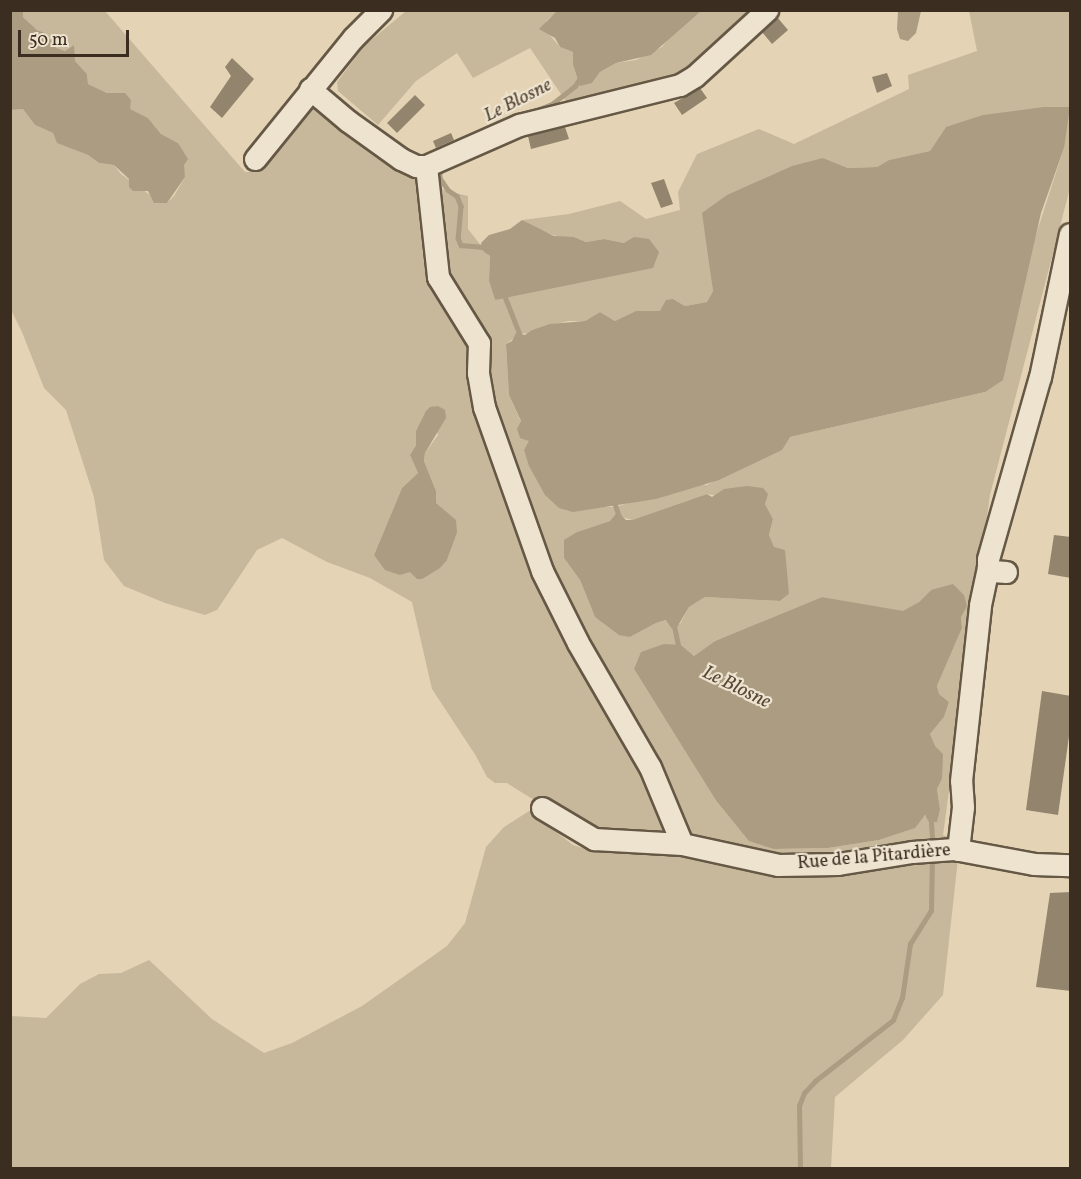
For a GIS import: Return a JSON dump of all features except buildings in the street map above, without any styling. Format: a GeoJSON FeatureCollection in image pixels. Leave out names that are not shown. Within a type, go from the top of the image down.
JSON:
{"type":"FeatureCollection","features":[{"type":"Feature","properties":{"kind":"street"},"geometry":{"type":"LineString","coordinates":[[255,159],[353,38],[381,10]]}},
{"type":"Feature","properties":{"kind":"street"},"geometry":{"type":"LineString","coordinates":[[310,89],[348,121],[401,159],[416,166],[426,166],[519,125],[680,85],[717,57],[767,10]]}},
{"type":"Feature","properties":{"kind":"street"},"geometry":{"type":"LineString","coordinates":[[426,166],[438,277],[479,343],[478,373],[484,407],[542,570],[578,643],[650,767],[682,844]]}},
{"type":"Feature","properties":{"kind":"street"},"geometry":{"type":"LineString","coordinates":[[956,850],[963,807],[961,781],[980,605],[997,569],[1031,400],[1040,377],[1071,234]]}},
{"type":"Feature","properties":{"kind":"street","name":"Rue de la Pitardière"},"geometry":{"type":"LineString","coordinates":[[542,808],[594,839],[682,844],[778,865],[838,864],[912,852],[956,850],[1034,864],[1071,865]]}},
{"type":"Feature","properties":{"kind":"shaded area"},"geometry":{"type":"Polygon","coordinates":[[[23,11],[105,11],[245,172],[256,172],[311,100],[418,176],[446,191],[468,196],[468,229],[490,257],[489,281],[495,300],[624,243],[604,239],[586,242],[574,237],[565,239],[537,229],[522,220],[569,214],[620,201],[646,219],[680,210],[678,192],[697,154],[759,129],[794,144],[909,89],[908,75],[977,51],[969,11],[1070,11],[1070,188],[990,495],[943,835],[960,841],[943,995],[903,1040],[835,1097],[831,1168],[11,1168],[11,1016],[46,1018],[80,984],[99,974],[121,973],[149,960],[212,1019],[264,1053],[292,1043],[362,1006],[447,946],[465,923],[486,847],[504,827],[529,811],[573,845],[598,853],[597,832],[534,800],[507,783],[495,783],[487,777],[476,756],[432,689],[412,602],[370,578],[327,562],[282,538],[257,550],[217,610],[205,615],[165,603],[124,586],[104,560],[94,497],[66,410],[44,388],[11,310],[11,110],[23,109],[35,125],[53,133],[58,143],[88,155],[99,163],[114,165],[121,174],[161,203],[167,203],[174,196],[185,177],[178,143],[161,134],[148,118],[129,109],[125,93],[107,93],[88,84],[87,74],[75,61],[73,46],[65,51],[57,48],[45,33],[37,30],[23,17],[23,11]],[[946,127],[930,151],[889,160],[877,167],[848,168],[823,158],[710,254],[713,291],[707,302],[685,306],[673,299],[660,311],[636,311],[615,321],[600,312],[585,321],[568,321],[532,330],[530,334],[521,333],[506,344],[509,395],[529,440],[529,445],[601,507],[615,507],[697,484],[707,485],[790,437],[985,392],[1064,148],[946,127]],[[430,407],[416,431],[416,445],[410,455],[418,473],[402,488],[374,555],[447,560],[457,533],[436,503],[436,491],[424,461],[425,453],[438,435],[430,407]],[[707,494],[632,520],[622,517],[577,532],[564,558],[580,580],[595,617],[630,637],[656,623],[667,620],[680,624],[689,607],[705,597],[780,601],[789,594],[769,535],[773,519],[765,504],[707,494]],[[931,590],[919,602],[903,612],[822,597],[715,641],[694,656],[681,645],[634,669],[715,799],[774,849],[828,848],[879,840],[914,828],[921,818],[940,809],[937,789],[942,779],[930,734],[944,717],[949,702],[939,694],[937,686],[962,628],[961,617],[931,590]]]}},
{"type":"Feature","properties":{"kind":"shaded area"},"geometry":{"type":"Polygon","coordinates":[[[406,11],[558,11],[546,21],[548,33],[560,47],[573,52],[573,65],[578,80],[592,83],[600,72],[616,63],[636,60],[662,47],[672,34],[701,11],[755,11],[694,64],[656,83],[567,103],[530,48],[473,78],[457,53],[416,81],[378,125],[338,91],[337,82],[364,46],[406,11]]]}},
{"type":"Feature","properties":{"kind":"water"},"geometry":{"type":"Polygon","coordinates":[[[558,10],[701,11],[651,55],[616,63],[600,72],[592,83],[580,86],[573,65],[573,52],[560,47],[555,38],[539,29],[558,10]]]}},
{"type":"Feature","properties":{"kind":"water"},"geometry":{"type":"Polygon","coordinates":[[[10,11],[23,11],[23,17],[37,30],[45,33],[57,48],[65,51],[74,45],[75,61],[87,74],[88,84],[107,93],[125,93],[131,100],[130,109],[148,118],[161,134],[178,143],[188,159],[184,165],[185,177],[167,203],[154,203],[148,191],[133,191],[129,187],[129,179],[114,165],[99,163],[88,155],[57,143],[53,133],[35,125],[23,109],[11,110],[10,11]]]}},
{"type":"Feature","properties":{"kind":"water"},"geometry":{"type":"Polygon","coordinates":[[[898,11],[921,11],[916,33],[908,41],[900,39],[897,29],[898,11]]]}},
{"type":"Feature","properties":{"kind":"water"},"geometry":{"type":"Polygon","coordinates":[[[1044,107],[1070,107],[1064,148],[1041,213],[1003,380],[985,392],[790,437],[782,450],[719,480],[656,499],[573,512],[559,508],[545,495],[529,466],[524,450],[529,441],[520,438],[517,429],[521,421],[509,395],[506,344],[512,341],[516,333],[525,335],[550,324],[585,321],[600,312],[615,321],[636,311],[660,311],[666,300],[673,299],[685,306],[707,302],[713,291],[702,213],[727,195],[792,166],[823,158],[848,168],[877,167],[889,160],[930,151],[946,127],[983,115],[1044,107]]]}},
{"type":"Feature","properties":{"kind":"water"},"geometry":{"type":"Polygon","coordinates":[[[522,220],[554,236],[574,237],[586,242],[604,239],[624,243],[634,237],[649,239],[659,252],[653,268],[495,300],[489,281],[490,256],[483,251],[481,243],[489,235],[510,229],[522,220]]]}},
{"type":"Feature","properties":{"kind":"water"},"geometry":{"type":"Polygon","coordinates":[[[438,406],[445,410],[446,418],[425,453],[424,461],[436,491],[436,503],[456,520],[457,533],[447,560],[440,568],[422,579],[417,579],[410,572],[400,575],[385,570],[374,555],[402,488],[418,473],[410,455],[416,445],[416,431],[426,411],[430,407],[438,406]]]}},
{"type":"Feature","properties":{"kind":"water"},"geometry":{"type":"Polygon","coordinates":[[[747,486],[763,488],[768,494],[765,504],[773,519],[769,535],[774,547],[785,550],[789,594],[780,601],[705,597],[689,607],[676,629],[672,629],[666,620],[630,637],[619,635],[595,617],[580,580],[564,558],[564,540],[577,532],[610,521],[616,514],[620,514],[626,520],[632,520],[707,494],[712,497],[724,489],[747,486]]]}},
{"type":"Feature","properties":{"kind":"water"},"geometry":{"type":"Polygon","coordinates":[[[953,584],[964,595],[967,606],[961,617],[962,628],[937,686],[939,694],[949,702],[944,717],[930,734],[935,746],[943,754],[942,779],[937,789],[940,809],[937,822],[929,822],[925,815],[915,828],[879,840],[828,848],[774,849],[749,841],[715,799],[634,669],[641,652],[664,644],[681,645],[694,656],[715,641],[822,597],[903,611],[919,602],[931,590],[953,584]]]}},
{"type":"Feature","properties":{"kind":"waterway","name":"Le Blosne"},"geometry":{"type":"LineString","coordinates":[[537,110],[552,104],[575,86],[581,76]]}},
{"type":"Feature","properties":{"kind":"waterway","name":"Le Blosne"},"geometry":{"type":"LineString","coordinates":[[445,167],[440,172],[440,178],[448,190],[457,196],[461,206],[458,238],[461,245],[486,247]]}},
{"type":"Feature","properties":{"kind":"waterway","name":"Le Blosne"},"geometry":{"type":"LineString","coordinates":[[504,294],[521,337]]}},
{"type":"Feature","properties":{"kind":"waterway","name":"Le Blosne"},"geometry":{"type":"LineString","coordinates":[[614,501],[620,518]]}},
{"type":"Feature","properties":{"kind":"waterway","name":"Le Blosne"},"geometry":{"type":"LineString","coordinates":[[674,624],[679,648]]}},
{"type":"Feature","properties":{"kind":"waterway","name":"Le Blosne"},"geometry":{"type":"LineString","coordinates":[[931,816],[933,844]]}},
{"type":"Feature","properties":{"kind":"waterway","name":"Le Blosne"},"geometry":{"type":"LineString","coordinates":[[800,1168],[799,1106],[804,1093],[815,1081],[893,1020],[902,998],[910,944],[931,911],[932,855]]}}]}
